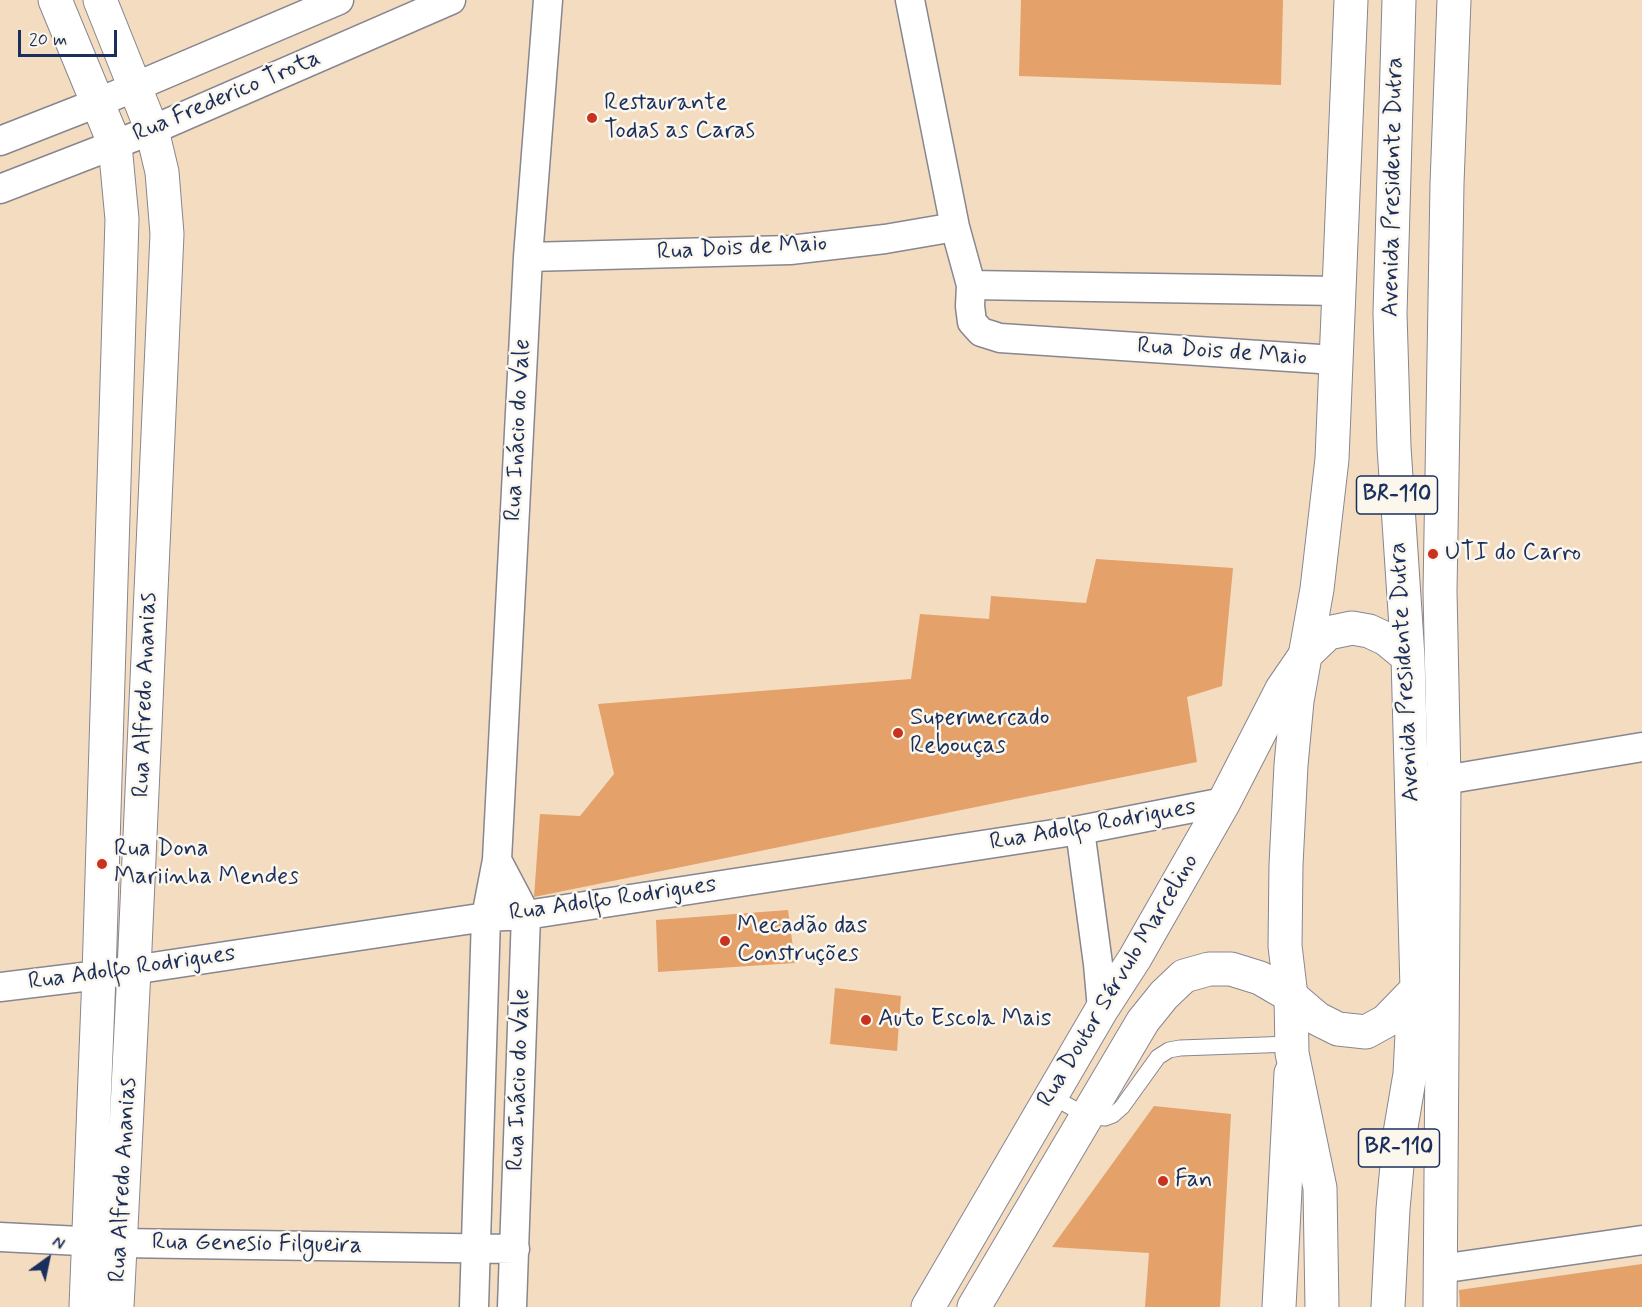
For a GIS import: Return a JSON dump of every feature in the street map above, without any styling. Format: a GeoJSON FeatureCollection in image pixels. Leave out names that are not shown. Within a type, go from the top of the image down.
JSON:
{"type":"FeatureCollection","features":[{"type":"Feature","properties":{"kind":"main road"},"geometry":{"type":"LineString","coordinates":[[55,0],[105,121]]}},
{"type":"Feature","properties":{"kind":"main road"},"geometry":{"type":"LineString","coordinates":[[100,0],[135,87]]}},
{"type":"Feature","properties":{"kind":"main road","name":"Avenida Presidente Dutra"},"geometry":{"type":"LineString","coordinates":[[1279,1307],[1292,1048],[1292,996],[1286,946],[1291,765],[1297,700],[1317,589],[1332,459],[1350,0]]}},
{"type":"Feature","properties":{"kind":"main road","name":"Avenida Presidente Dutra"},"geometry":{"type":"LineString","coordinates":[[1399,0],[1390,313],[1394,447],[1408,657],[1428,781],[1440,1307]]}},
{"type":"Feature","properties":{"kind":"main road","name":"Avenida Presidente Dutra"},"geometry":{"type":"LineString","coordinates":[[1388,1307],[1393,1209],[1400,1133],[1410,1074],[1413,1013],[1417,989],[1440,579],[1447,184],[1454,0]]}},
{"type":"Feature","properties":{"kind":"main road","name":"Rua Alfredo Ananias"},"geometry":{"type":"LineString","coordinates":[[86,1307],[105,1242],[134,970],[166,234],[162,172],[152,130],[135,87]]}},
{"type":"Feature","properties":{"kind":"main road","name":"Rua Alfredo Ananias"},"geometry":{"type":"LineString","coordinates":[[105,121],[122,219],[99,975],[105,1242],[117,1307]]}},
{"type":"Feature","properties":{"kind":"main road"},"geometry":{"type":"LineString","coordinates":[[1306,654],[1328,633],[1352,628],[1368,631],[1386,639],[1408,657]]}},
{"type":"Feature","properties":{"kind":"main road","name":"Rua Doutor Sérvulo Marcelino"},"geometry":{"type":"LineString","coordinates":[[928,1307],[1102,1009],[1135,958],[1224,802],[1282,689],[1306,654]]}},
{"type":"Feature","properties":{"kind":"main road","name":"Rua Doutor Sérvulo Marcelino"},"geometry":{"type":"LineString","coordinates":[[974,1307],[1143,1022],[1164,995],[1184,976],[1209,969],[1231,969],[1260,978],[1292,996],[1318,1019],[1338,1029],[1366,1032],[1386,1021],[1417,989]]}},
{"type":"Feature","properties":{"kind":"main road","name":"Avenida Presidente Dutra"},"geometry":{"type":"LineString","coordinates":[[1292,1048],[1320,1188],[1322,1307]]}},
{"type":"Feature","properties":{"kind":"street","name":"Rua Frederico Trota"},"geometry":{"type":"LineString","coordinates":[[0,189],[105,121],[135,87],[339,0]]}},
{"type":"Feature","properties":{"kind":"street","name":"Rua Frederico Trota"},"geometry":{"type":"LineString","coordinates":[[0,141],[105,121],[152,130],[451,0]]}},
{"type":"Feature","properties":{"kind":"street","name":"Rua Inácio do Vale"},"geometry":{"type":"LineString","coordinates":[[474,1307],[486,917],[497,860],[528,257],[548,0]]}},
{"type":"Feature","properties":{"kind":"street","name":"Rua Dois de Maio"},"geometry":{"type":"LineString","coordinates":[[910,0],[955,226],[971,285],[972,322],[981,332],[1000,338],[1335,360]]}},
{"type":"Feature","properties":{"kind":"street","name":"Rua Dois de Maio"},"geometry":{"type":"LineString","coordinates":[[528,257],[790,250],[885,239],[955,226]]}},
{"type":"Feature","properties":{"kind":"street"},"geometry":{"type":"LineString","coordinates":[[971,285],[1338,291]]}},
{"type":"Feature","properties":{"kind":"street"},"geometry":{"type":"LineString","coordinates":[[1428,781],[1642,747]]}},
{"type":"Feature","properties":{"kind":"street","name":"Rua Adolfo Rodrigues"},"geometry":{"type":"LineString","coordinates":[[0,987],[134,970],[486,917],[526,915],[1080,831],[1224,802]]}},
{"type":"Feature","properties":{"kind":"street"},"geometry":{"type":"LineString","coordinates":[[1080,831],[1102,1009]]}},
{"type":"Feature","properties":{"kind":"street","name":"Rua Inácio do Vale"},"geometry":{"type":"LineString","coordinates":[[497,860],[526,915],[512,1307]]}},
{"type":"Feature","properties":{"kind":"street","name":"Rua Genesio Filgueira"},"geometry":{"type":"LineString","coordinates":[[0,1237],[105,1242],[515,1249]]}},
{"type":"Feature","properties":{"kind":"street"},"geometry":{"type":"LineString","coordinates":[[1440,1269],[1642,1240]]}},
{"type":"Feature","properties":{"kind":"lane"},"geometry":{"type":"LineString","coordinates":[[1051,1096],[1087,1116],[1105,1118],[1113,1115],[1122,1107],[1158,1057],[1169,1050],[1180,1048],[1292,1048]]}},
{"type":"Feature","properties":{"kind":"building"},"geometry":{"type":"Polygon","coordinates":[[[1021,0],[1283,0],[1281,85],[1019,76],[1021,0]]]}},
{"type":"Feature","properties":{"kind":"building","name":"Supermercado Rebouças"},"geometry":{"type":"Polygon","coordinates":[[[1096,559],[1233,568],[1222,686],[1187,697],[1197,762],[534,897],[540,814],[580,816],[614,774],[598,704],[911,679],[920,614],[989,619],[991,596],[1086,603],[1096,559]]]}},
{"type":"Feature","properties":{"kind":"building","name":"Mecadão das Construções"},"geometry":{"type":"Polygon","coordinates":[[[788,910],[795,963],[658,972],[656,920],[788,910]]]}},
{"type":"Feature","properties":{"kind":"building","name":"Auto Escola Mais"},"geometry":{"type":"Polygon","coordinates":[[[835,988],[901,996],[897,1051],[830,1044],[835,988]]]}},
{"type":"Feature","properties":{"kind":"building","name":"Fan"},"geometry":{"type":"Polygon","coordinates":[[[1154,1106],[1231,1114],[1220,1307],[1145,1307],[1149,1253],[1052,1247],[1154,1106]]]}},
{"type":"Feature","properties":{"kind":"building"},"geometry":{"type":"Polygon","coordinates":[[[1642,1264],[1642,1307],[1460,1307],[1459,1290],[1642,1264]]]}},
{"type":"Feature","properties":{"kind":"place","name":"Restaurante Todas as Caras"},"geometry":{"type":"Point","coordinates":[592,118]}},
{"type":"Feature","properties":{"kind":"place","name":"UTI do Carro"},"geometry":{"type":"Point","coordinates":[1433,554]}},
{"type":"Feature","properties":{"kind":"place","name":"Supermercado Rebouças"},"geometry":{"type":"Point","coordinates":[898,733]}},
{"type":"Feature","properties":{"kind":"place","name":"Rua Dona Mariinha Mendes"},"geometry":{"type":"Point","coordinates":[102,864]}},
{"type":"Feature","properties":{"kind":"place","name":"Mecadão das Construções"},"geometry":{"type":"Point","coordinates":[725,941]}},
{"type":"Feature","properties":{"kind":"place","name":"Auto Escola Mais"},"geometry":{"type":"Point","coordinates":[866,1020]}},
{"type":"Feature","properties":{"kind":"place","name":"Fan"},"geometry":{"type":"Point","coordinates":[1163,1181]}}]}
